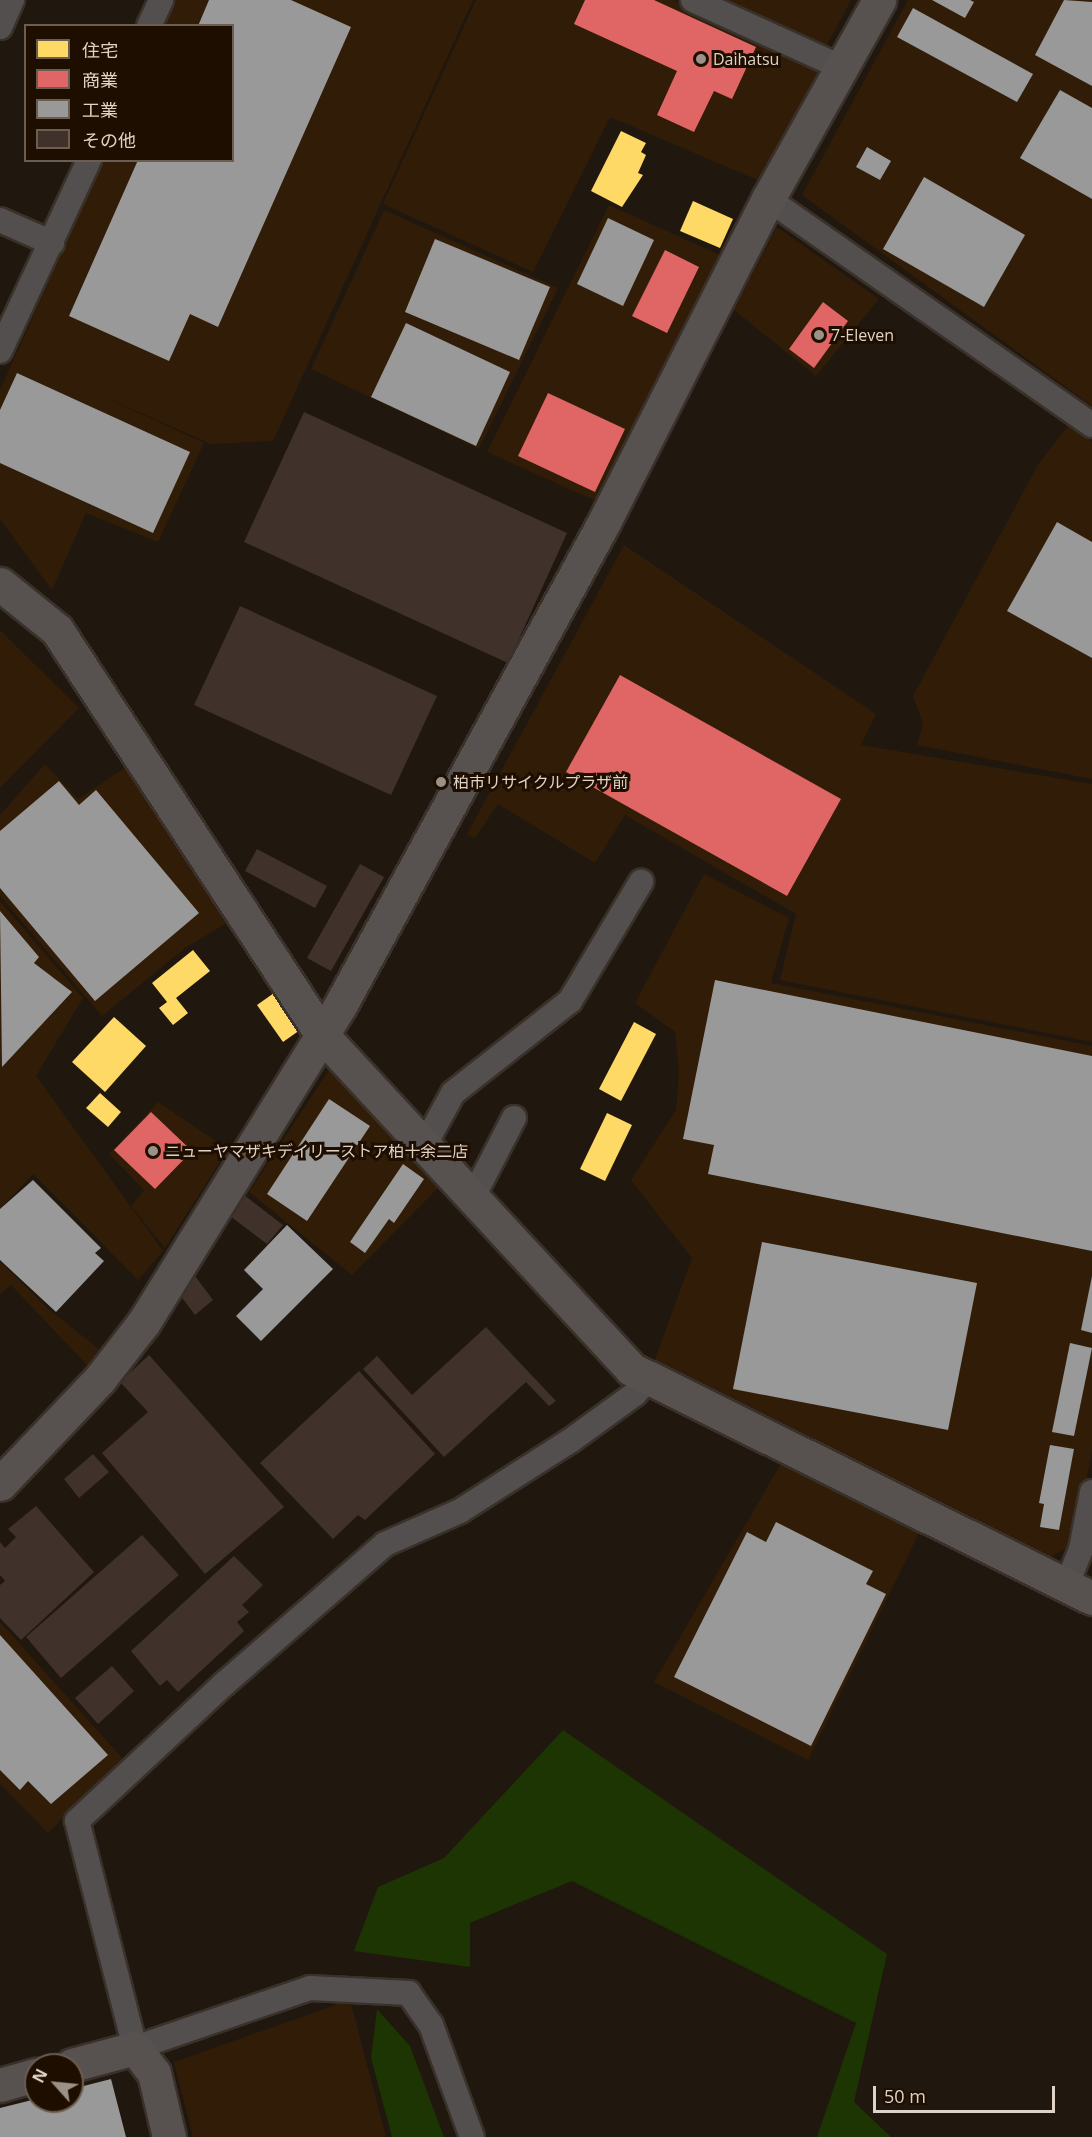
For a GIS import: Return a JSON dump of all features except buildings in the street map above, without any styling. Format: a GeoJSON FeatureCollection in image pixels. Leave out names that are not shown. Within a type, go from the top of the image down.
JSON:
{"type":"FeatureCollection","features":[{"type":"Feature","properties":{"kind":"street"},"geometry":{"type":"LineString","coordinates":[[0,27],[12,0]]}},
{"type":"Feature","properties":{"kind":"street"},"geometry":{"type":"LineString","coordinates":[[150,24],[161,0]]}},
{"type":"Feature","properties":{"kind":"street"},"geometry":{"type":"LineString","coordinates":[[693,0],[843,68]]}},
{"type":"Feature","properties":{"kind":"street"},"geometry":{"type":"LineString","coordinates":[[0,1484],[99,1380],[144,1322],[322,1035],[603,524],[768,199],[879,0]]}},
{"type":"Feature","properties":{"kind":"street"},"geometry":{"type":"LineString","coordinates":[[0,351],[88,162]]}},
{"type":"Feature","properties":{"kind":"street"},"geometry":{"type":"LineString","coordinates":[[768,199],[1092,425]]}},
{"type":"Feature","properties":{"kind":"street"},"geometry":{"type":"LineString","coordinates":[[0,220],[52,243]]}},
{"type":"Feature","properties":{"kind":"street"},"geometry":{"type":"LineString","coordinates":[[0,584],[57,630],[322,1035],[631,1369],[1080,1591],[1081,1549],[1092,1492]]}},
{"type":"Feature","properties":{"kind":"street"},"geometry":{"type":"LineString","coordinates":[[424,1146],[453,1093],[570,1001],[641,882]]}},
{"type":"Feature","properties":{"kind":"street"},"geometry":{"type":"LineString","coordinates":[[473,1197],[514,1119]]}},
{"type":"Feature","properties":{"kind":"street"},"geometry":{"type":"LineString","coordinates":[[169,2137],[154,2073],[135,2048],[77,1821],[224,1684],[385,1544],[460,1511],[570,1441],[635,1394],[648,1379]]}},
{"type":"Feature","properties":{"kind":"street"},"geometry":{"type":"LineString","coordinates":[[84,2062],[135,2048],[310,1988],[409,1993],[431,2025],[472,2137]]}},
{"type":"Feature","properties":{"kind":"street"},"geometry":{"type":"LineString","coordinates":[[0,2085],[24,2078]]}},
{"type":"Feature","properties":{"kind":"shaded area"},"geometry":{"type":"Polygon","coordinates":[[[176,0],[473,0],[273,441],[211,444],[91,391],[204,443],[158,542],[86,513],[52,590],[0,519],[0,390],[103,162],[234,162],[234,24],[164,24],[176,0]]]}},
{"type":"Feature","properties":{"kind":"shaded area"},"geometry":{"type":"Polygon","coordinates":[[[476,0],[673,0],[825,68],[760,181],[610,117],[533,272],[383,204],[476,0]]]}},
{"type":"Feature","properties":{"kind":"shaded area"},"geometry":{"type":"Polygon","coordinates":[[[715,0],[851,0],[825,49],[715,0]]]}},
{"type":"Feature","properties":{"kind":"shaded area"},"geometry":{"type":"Polygon","coordinates":[[[908,0],[1092,0],[1092,406],[802,195],[908,0]]]}},
{"type":"Feature","properties":{"kind":"shaded area"},"geometry":{"type":"Polygon","coordinates":[[[609,205],[727,258],[605,505],[487,452],[609,205]]]}},
{"type":"Feature","properties":{"kind":"shaded area"},"geometry":{"type":"Polygon","coordinates":[[[384,210],[558,288],[479,449],[311,369],[384,210]]]}},
{"type":"Feature","properties":{"kind":"shaded area"},"geometry":{"type":"Polygon","coordinates":[[[777,227],[879,299],[816,376],[734,310],[777,227]]]}},
{"type":"Feature","properties":{"kind":"shaded area"},"geometry":{"type":"Polygon","coordinates":[[[1069,425],[1092,442],[1092,779],[917,745],[923,724],[913,696],[1039,463],[1069,425]]]}},
{"type":"Feature","properties":{"kind":"shaded area"},"geometry":{"type":"Polygon","coordinates":[[[624,545],[876,714],[861,745],[1092,784],[1092,1042],[780,980],[796,914],[625,815],[595,863],[498,804],[475,838],[467,834],[624,545]]]}},
{"type":"Feature","properties":{"kind":"shaded area"},"geometry":{"type":"Polygon","coordinates":[[[0,630],[79,708],[0,788],[0,630]]]}},
{"type":"Feature","properties":{"kind":"shaded area"},"geometry":{"type":"Polygon","coordinates":[[[45,764],[78,799],[129,765],[235,918],[185,948],[102,1016],[0,896],[0,815],[45,764]]]}},
{"type":"Feature","properties":{"kind":"shaded area"},"geometry":{"type":"Polygon","coordinates":[[[704,874],[789,918],[771,983],[1092,1046],[1092,1451],[1074,1544],[1048,1558],[654,1362],[692,1258],[631,1180],[676,1110],[679,1072],[675,1032],[635,1003],[704,874]]]}},
{"type":"Feature","properties":{"kind":"shaded area"},"geometry":{"type":"Polygon","coordinates":[[[0,901],[83,998],[36,1076],[163,1251],[138,1280],[33,1174],[0,1209],[0,901]]]}},
{"type":"Feature","properties":{"kind":"shaded area"},"geometry":{"type":"Polygon","coordinates":[[[333,1064],[446,1180],[352,1275],[249,1192],[333,1064]]]}},
{"type":"Feature","properties":{"kind":"shaded area"},"geometry":{"type":"Polygon","coordinates":[[[158,1102],[228,1149],[165,1248],[131,1206],[144,1190],[109,1154],[158,1102]]]}},
{"type":"Feature","properties":{"kind":"shaded area"},"geometry":{"type":"Polygon","coordinates":[[[0,1261],[46,1307],[99,1349],[87,1365],[11,1285],[0,1294],[0,1261]]]}},
{"type":"Feature","properties":{"kind":"shaded area"},"geometry":{"type":"Polygon","coordinates":[[[783,1460],[923,1525],[808,1760],[654,1682],[783,1460]]]}},
{"type":"Feature","properties":{"kind":"shaded area"},"geometry":{"type":"Polygon","coordinates":[[[0,1622],[122,1758],[48,1833],[0,1784],[0,1622]]]}},
{"type":"Feature","properties":{"kind":"shaded area"},"geometry":{"type":"Polygon","coordinates":[[[350,2000],[386,2137],[193,2137],[174,2062],[350,2000]]]}},
{"type":"Feature","properties":{"kind":"green space"},"geometry":{"type":"Polygon","coordinates":[[[563,1730],[887,1954],[854,2102],[891,2137],[817,2137],[856,2023],[572,1881],[470,1923],[470,1967],[354,1951],[378,1887],[444,1858],[563,1730]]]}},
{"type":"Feature","properties":{"kind":"green space"},"geometry":{"type":"Polygon","coordinates":[[[377,2009],[410,2046],[444,2137],[392,2137],[371,2058],[377,2009]]]}},
{"type":"Feature","properties":{"kind":"place","name":"Daihatsu"},"geometry":{"type":"Point","coordinates":[701,59]}},
{"type":"Feature","properties":{"kind":"place","name":"7-Eleven"},"geometry":{"type":"Point","coordinates":[819,335]}},
{"type":"Feature","properties":{"kind":"place","name":"柏市リサイクルプラザ前"},"geometry":{"type":"Point","coordinates":[441,782]}},
{"type":"Feature","properties":{"kind":"place","name":"ニューヤマザキデイリーストア柏十余二店"},"geometry":{"type":"Point","coordinates":[153,1151]}}]}
